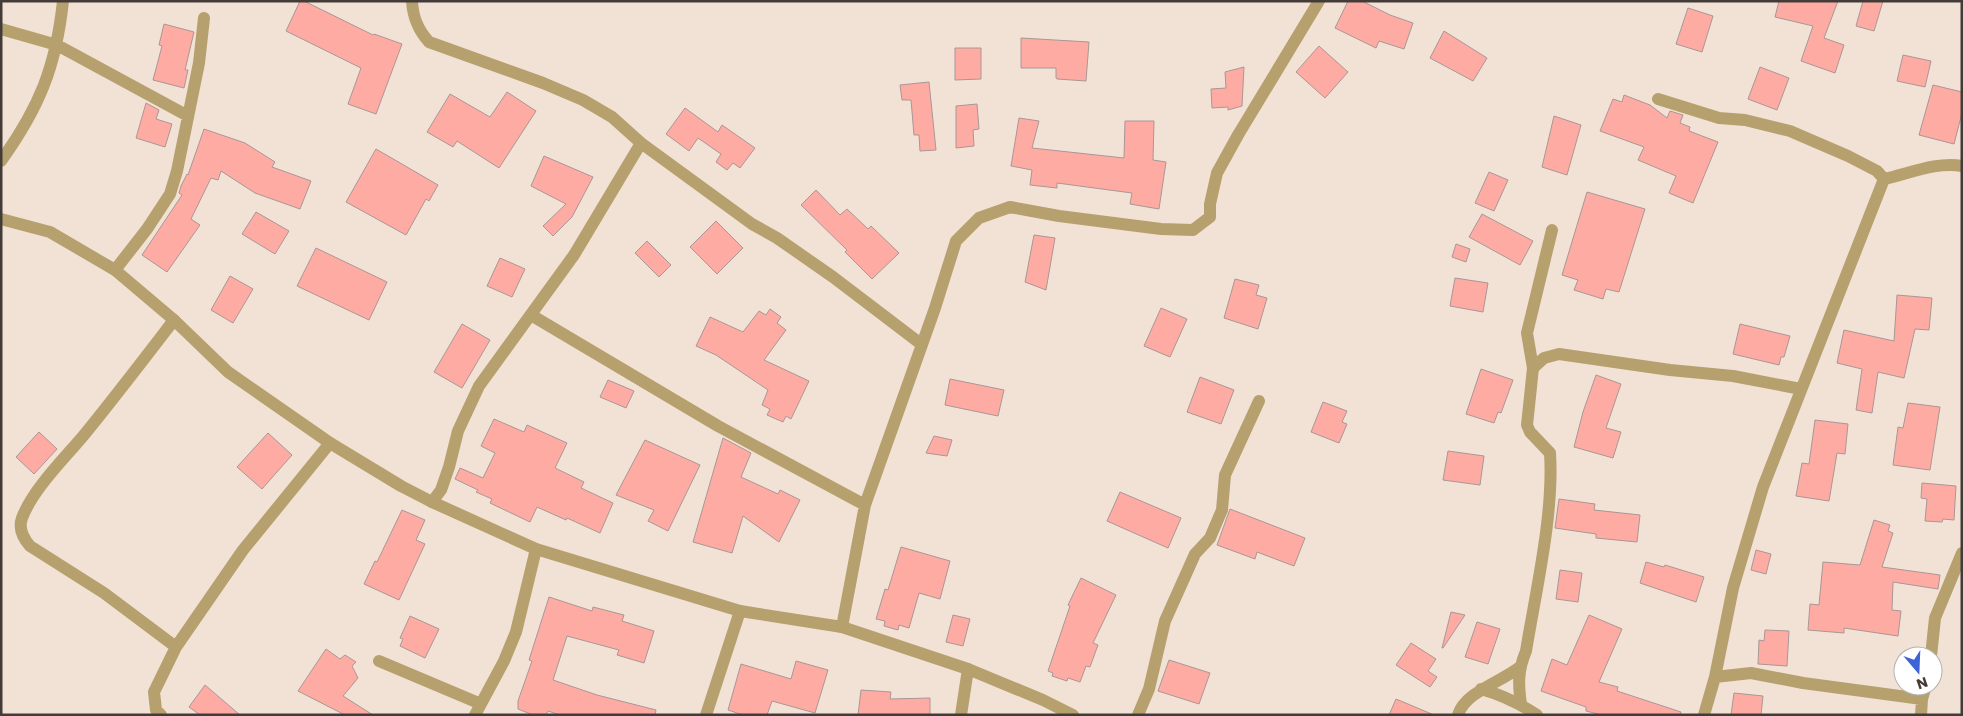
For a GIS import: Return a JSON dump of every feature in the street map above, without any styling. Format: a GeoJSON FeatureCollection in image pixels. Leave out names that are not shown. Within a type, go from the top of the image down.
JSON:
{"type":"FeatureCollection","features":[{"type":"Feature","properties":{"kind":"street"},"geometry":{"type":"LineString","coordinates":[[1,161],[31,115],[46,86],[57,45],[63,1]]}},
{"type":"Feature","properties":{"kind":"street"},"geometry":{"type":"LineString","coordinates":[[412,1],[414,19],[420,33],[429,42],[543,83],[583,100],[612,117],[641,142],[752,224],[777,238],[833,277],[921,344]]}},
{"type":"Feature","properties":{"kind":"street"},"geometry":{"type":"LineString","coordinates":[[842,627],[865,505],[935,308],[956,241],[980,218],[1010,207],[1059,216],[1161,230],[1193,230],[1210,217],[1210,204],[1217,174],[1319,1]]}},
{"type":"Feature","properties":{"kind":"street"},"geometry":{"type":"LineString","coordinates":[[115,270],[147,229],[170,194],[177,170],[199,63],[204,18]]}},
{"type":"Feature","properties":{"kind":"street"},"geometry":{"type":"LineString","coordinates":[[1,29],[57,45],[188,116]]}},
{"type":"Feature","properties":{"kind":"street"},"geometry":{"type":"LineString","coordinates":[[1658,98],[1719,118],[1746,120],[1790,131],[1848,156],[1876,172],[1884,179]]}},
{"type":"Feature","properties":{"kind":"street"},"geometry":{"type":"LineString","coordinates":[[432,502],[441,490],[458,430],[479,386],[574,255],[641,142]]}},
{"type":"Feature","properties":{"kind":"street"},"geometry":{"type":"LineString","coordinates":[[1884,179],[1934,166],[1955,164],[1962,166]]}},
{"type":"Feature","properties":{"kind":"street"},"geometry":{"type":"LineString","coordinates":[[1704,715],[1715,677],[1733,588],[1763,487],[1884,179]]}},
{"type":"Feature","properties":{"kind":"street"},"geometry":{"type":"LineString","coordinates":[[1,219],[50,232],[115,270],[174,320],[228,372],[330,443],[432,502],[536,549],[740,610],[842,627],[968,669],[1043,700],[1073,715]]}},
{"type":"Feature","properties":{"kind":"street"},"geometry":{"type":"LineString","coordinates":[[1521,704],[1519,690],[1520,667],[1526,651],[1546,530],[1551,466],[1550,453],[1530,432],[1527,425],[1532,368],[1528,333],[1552,230]]}},
{"type":"Feature","properties":{"kind":"street"},"geometry":{"type":"LineString","coordinates":[[530,315],[718,426],[865,505]]}},
{"type":"Feature","properties":{"kind":"street"},"geometry":{"type":"LineString","coordinates":[[174,320],[117,394],[43,484],[22,519],[21,528],[23,537],[30,546],[104,593],[176,647]]}},
{"type":"Feature","properties":{"kind":"street"},"geometry":{"type":"LineString","coordinates":[[1532,368],[1544,358],[1559,354],[1733,376],[1800,390]]}},
{"type":"Feature","properties":{"kind":"street"},"geometry":{"type":"LineString","coordinates":[[1138,715],[1149,689],[1165,621],[1195,554],[1210,538],[1222,510],[1225,475],[1258,401]]}},
{"type":"Feature","properties":{"kind":"street"},"geometry":{"type":"LineString","coordinates":[[161,715],[156,710],[154,692],[176,647],[243,550],[330,443]]}},
{"type":"Feature","properties":{"kind":"street"},"geometry":{"type":"LineString","coordinates":[[379,661],[478,709],[504,660],[516,632],[536,549]]}},
{"type":"Feature","properties":{"kind":"street"},"geometry":{"type":"LineString","coordinates":[[1932,646],[1934,618],[1962,553]]}},
{"type":"Feature","properties":{"kind":"street"},"geometry":{"type":"LineString","coordinates":[[706,715],[740,610]]}},
{"type":"Feature","properties":{"kind":"street"},"geometry":{"type":"LineString","coordinates":[[1458,715],[1460,708],[1467,700],[1481,690],[1504,679],[1520,667]]}},
{"type":"Feature","properties":{"kind":"street"},"geometry":{"type":"LineString","coordinates":[[961,715],[968,669]]}},
{"type":"Feature","properties":{"kind":"street"},"geometry":{"type":"LineString","coordinates":[[1715,677],[1751,673],[1803,683],[1922,699]]}},
{"type":"Feature","properties":{"kind":"street"},"geometry":{"type":"LineString","coordinates":[[1481,690],[1506,697],[1537,715]]}},
{"type":"Feature","properties":{"kind":"street"},"geometry":{"type":"LineString","coordinates":[[1921,715],[1923,696]]}},
{"type":"Feature","properties":{"kind":"building"},"geometry":{"type":"Polygon","coordinates":[[[300,1],[304,1],[373,35],[402,44],[376,114],[348,104],[361,68],[286,31],[300,1]]]}},
{"type":"Feature","properties":{"kind":"building"},"geometry":{"type":"Polygon","coordinates":[[[1348,1],[1362,1],[1390,15],[1413,23],[1404,49],[1379,41],[1376,48],[1335,28],[1348,1]]]}},
{"type":"Feature","properties":{"kind":"building"},"geometry":{"type":"Polygon","coordinates":[[[1779,1],[1838,1],[1824,38],[1844,45],[1835,73],[1801,61],[1813,26],[1775,17],[1779,1]]]}},
{"type":"Feature","properties":{"kind":"building"},"geometry":{"type":"Polygon","coordinates":[[[1863,1],[1883,1],[1874,31],[1856,26],[1863,1]]]}},
{"type":"Feature","properties":{"kind":"building"},"geometry":{"type":"Polygon","coordinates":[[[1688,8],[1713,16],[1702,52],[1676,44],[1688,8]]]}},
{"type":"Feature","properties":{"kind":"building"},"geometry":{"type":"Polygon","coordinates":[[[164,24],[194,32],[185,70],[188,70],[184,88],[153,80],[162,46],[159,45],[164,24]]]}},
{"type":"Feature","properties":{"kind":"building"},"geometry":{"type":"Polygon","coordinates":[[[1444,31],[1487,58],[1473,81],[1430,58],[1444,31]]]}},
{"type":"Feature","properties":{"kind":"building"},"geometry":{"type":"Polygon","coordinates":[[[1021,38],[1089,42],[1086,81],[1057,79],[1056,68],[1021,68],[1021,38]]]}},
{"type":"Feature","properties":{"kind":"building"},"geometry":{"type":"Polygon","coordinates":[[[1319,46],[1348,72],[1325,98],[1296,72],[1319,46]]]}},
{"type":"Feature","properties":{"kind":"building"},"geometry":{"type":"Polygon","coordinates":[[[955,48],[981,48],[981,79],[955,80],[955,48]]]}},
{"type":"Feature","properties":{"kind":"building"},"geometry":{"type":"Polygon","coordinates":[[[1903,55],[1931,61],[1925,87],[1897,81],[1903,55]]]}},
{"type":"Feature","properties":{"kind":"building"},"geometry":{"type":"Polygon","coordinates":[[[1244,67],[1242,106],[1228,110],[1228,107],[1212,108],[1211,89],[1226,88],[1225,72],[1244,67]]]}},
{"type":"Feature","properties":{"kind":"building"},"geometry":{"type":"Polygon","coordinates":[[[1760,67],[1789,78],[1777,110],[1748,99],[1760,67]]]}},
{"type":"Feature","properties":{"kind":"building"},"geometry":{"type":"Polygon","coordinates":[[[929,82],[936,150],[920,151],[919,135],[914,135],[911,100],[902,100],[900,85],[929,82]]]}},
{"type":"Feature","properties":{"kind":"building"},"geometry":{"type":"Polygon","coordinates":[[[1933,85],[1962,92],[1962,113],[1954,144],[1919,135],[1933,85]]]}},
{"type":"Feature","properties":{"kind":"building"},"geometry":{"type":"Polygon","coordinates":[[[507,92],[536,111],[499,168],[457,141],[453,147],[427,132],[450,94],[490,117],[507,92]]]}},
{"type":"Feature","properties":{"kind":"building"},"geometry":{"type":"Polygon","coordinates":[[[1624,95],[1650,105],[1667,118],[1670,111],[1683,115],[1680,123],[1690,127],[1689,131],[1718,142],[1693,203],[1669,193],[1676,176],[1638,160],[1644,147],[1600,131],[1613,99],[1622,102],[1624,95]]]}},
{"type":"Feature","properties":{"kind":"building"},"geometry":{"type":"Polygon","coordinates":[[[146,103],[159,110],[156,119],[172,124],[165,147],[136,138],[146,103]]]}},
{"type":"Feature","properties":{"kind":"building"},"geometry":{"type":"Polygon","coordinates":[[[977,104],[979,129],[973,130],[974,146],[956,148],[956,106],[977,104]]]}},
{"type":"Feature","properties":{"kind":"building"},"geometry":{"type":"Polygon","coordinates":[[[685,108],[718,132],[722,125],[755,148],[740,168],[733,163],[727,170],[716,162],[721,154],[698,138],[689,151],[666,134],[685,108]]]}},
{"type":"Feature","properties":{"kind":"building"},"geometry":{"type":"Polygon","coordinates":[[[1554,116],[1581,125],[1567,175],[1542,167],[1554,116]]]}},
{"type":"Feature","properties":{"kind":"building"},"geometry":{"type":"Polygon","coordinates":[[[1019,118],[1039,121],[1032,148],[1124,158],[1125,121],[1154,121],[1153,160],[1166,162],[1159,209],[1130,204],[1132,193],[1057,183],[1057,188],[1030,185],[1032,170],[1011,166],[1019,118]]]}},
{"type":"Feature","properties":{"kind":"building"},"geometry":{"type":"Polygon","coordinates":[[[204,129],[245,143],[275,162],[272,167],[311,181],[300,209],[255,193],[221,171],[218,180],[211,178],[191,219],[200,225],[167,272],[142,255],[182,195],[179,193],[181,186],[188,175],[204,129]]]}},
{"type":"Feature","properties":{"kind":"building"},"geometry":{"type":"Polygon","coordinates":[[[376,149],[438,185],[429,201],[426,199],[406,235],[346,202],[376,149]]]}},
{"type":"Feature","properties":{"kind":"building"},"geometry":{"type":"Polygon","coordinates":[[[544,156],[593,177],[572,217],[553,236],[543,226],[566,204],[531,186],[544,156]]]}},
{"type":"Feature","properties":{"kind":"building"},"geometry":{"type":"Polygon","coordinates":[[[1489,172],[1508,180],[1494,211],[1475,203],[1489,172]]]}},
{"type":"Feature","properties":{"kind":"building"},"geometry":{"type":"Polygon","coordinates":[[[816,190],[840,215],[847,209],[868,229],[871,226],[899,253],[872,279],[845,252],[847,250],[801,205],[816,190]]]}},
{"type":"Feature","properties":{"kind":"building"},"geometry":{"type":"Polygon","coordinates":[[[1587,192],[1645,209],[1619,292],[1606,289],[1603,299],[1574,290],[1578,280],[1562,275],[1587,192]]]}},
{"type":"Feature","properties":{"kind":"building"},"geometry":{"type":"Polygon","coordinates":[[[256,212],[289,231],[275,254],[242,234],[256,212]]]}},
{"type":"Feature","properties":{"kind":"building"},"geometry":{"type":"Polygon","coordinates":[[[1482,214],[1533,241],[1520,265],[1469,237],[1482,214]]]}},
{"type":"Feature","properties":{"kind":"building"},"geometry":{"type":"Polygon","coordinates":[[[716,221],[743,248],[717,274],[690,247],[716,221]]]}},
{"type":"Feature","properties":{"kind":"building"},"geometry":{"type":"Polygon","coordinates":[[[1034,235],[1055,238],[1046,290],[1025,282],[1034,235]]]}},
{"type":"Feature","properties":{"kind":"building"},"geometry":{"type":"Polygon","coordinates":[[[647,241],[671,265],[659,277],[635,253],[647,241]]]}},
{"type":"Feature","properties":{"kind":"building"},"geometry":{"type":"Polygon","coordinates":[[[1456,244],[1470,249],[1466,262],[1452,257],[1456,244]]]}},
{"type":"Feature","properties":{"kind":"building"},"geometry":{"type":"Polygon","coordinates":[[[316,248],[387,282],[369,320],[297,286],[316,248]]]}},
{"type":"Feature","properties":{"kind":"building"},"geometry":{"type":"Polygon","coordinates":[[[500,258],[525,269],[512,297],[487,286],[500,258]]]}},
{"type":"Feature","properties":{"kind":"building"},"geometry":{"type":"Polygon","coordinates":[[[230,276],[253,289],[233,323],[211,310],[230,276]]]}},
{"type":"Feature","properties":{"kind":"building"},"geometry":{"type":"Polygon","coordinates":[[[1455,278],[1488,283],[1483,312],[1450,306],[1455,278]]]}},
{"type":"Feature","properties":{"kind":"building"},"geometry":{"type":"Polygon","coordinates":[[[1235,279],[1259,285],[1256,295],[1267,298],[1258,329],[1224,318],[1235,279]]]}},
{"type":"Feature","properties":{"kind":"building"},"geometry":{"type":"Polygon","coordinates":[[[1897,295],[1932,298],[1929,330],[1915,329],[1904,378],[1878,372],[1872,413],[1856,410],[1862,369],[1837,363],[1844,330],[1894,341],[1897,295]]]}},
{"type":"Feature","properties":{"kind":"building"},"geometry":{"type":"Polygon","coordinates":[[[1161,308],[1187,319],[1170,357],[1144,346],[1161,308]]]}},
{"type":"Feature","properties":{"kind":"building"},"geometry":{"type":"Polygon","coordinates":[[[770,309],[781,317],[777,323],[786,330],[764,360],[809,381],[791,419],[786,416],[783,422],[767,415],[770,409],[762,405],[768,390],[716,355],[696,346],[710,317],[743,332],[759,311],[766,315],[770,309]]]}},
{"type":"Feature","properties":{"kind":"building"},"geometry":{"type":"Polygon","coordinates":[[[462,324],[490,340],[462,388],[434,372],[462,324]]]}},
{"type":"Feature","properties":{"kind":"building"},"geometry":{"type":"Polygon","coordinates":[[[1740,324],[1790,336],[1784,357],[1781,357],[1779,365],[1733,354],[1740,324]]]}},
{"type":"Feature","properties":{"kind":"building"},"geometry":{"type":"Polygon","coordinates":[[[1481,369],[1513,380],[1501,413],[1498,412],[1494,423],[1466,414],[1481,369]]]}},
{"type":"Feature","properties":{"kind":"building"},"geometry":{"type":"Polygon","coordinates":[[[1596,375],[1621,384],[1606,428],[1621,432],[1613,458],[1574,447],[1583,412],[1596,375]]]}},
{"type":"Feature","properties":{"kind":"building"},"geometry":{"type":"Polygon","coordinates":[[[1200,377],[1234,390],[1221,424],[1187,412],[1200,377]]]}},
{"type":"Feature","properties":{"kind":"building"},"geometry":{"type":"Polygon","coordinates":[[[950,379],[1004,390],[998,416],[945,405],[950,379]]]}},
{"type":"Feature","properties":{"kind":"building"},"geometry":{"type":"Polygon","coordinates":[[[608,380],[634,391],[626,408],[600,397],[608,380]]]}},
{"type":"Feature","properties":{"kind":"building"},"geometry":{"type":"Polygon","coordinates":[[[1323,402],[1347,411],[1342,422],[1347,424],[1339,443],[1311,432],[1323,402]]]}},
{"type":"Feature","properties":{"kind":"building"},"geometry":{"type":"Polygon","coordinates":[[[1908,403],[1940,407],[1930,470],[1893,465],[1898,427],[1903,428],[1908,403]]]}},
{"type":"Feature","properties":{"kind":"building"},"geometry":{"type":"Polygon","coordinates":[[[494,419],[524,432],[527,425],[567,443],[555,468],[584,482],[581,488],[613,503],[600,533],[537,507],[530,522],[490,503],[492,499],[455,479],[460,468],[483,478],[495,453],[481,446],[494,419]]]}},
{"type":"Feature","properties":{"kind":"building"},"geometry":{"type":"Polygon","coordinates":[[[1815,420],[1848,424],[1845,454],[1837,453],[1829,501],[1796,496],[1802,463],[1809,464],[1815,420]]]}},
{"type":"Feature","properties":{"kind":"building"},"geometry":{"type":"Polygon","coordinates":[[[39,432],[57,449],[34,474],[16,457],[39,432]]]}},
{"type":"Feature","properties":{"kind":"building"},"geometry":{"type":"Polygon","coordinates":[[[268,433],[292,455],[262,489],[237,467],[268,433]]]}},
{"type":"Feature","properties":{"kind":"building"},"geometry":{"type":"Polygon","coordinates":[[[934,436],[952,440],[947,456],[926,453],[934,436]]]}},
{"type":"Feature","properties":{"kind":"building"},"geometry":{"type":"Polygon","coordinates":[[[723,438],[751,453],[741,477],[778,494],[780,490],[800,500],[779,542],[743,516],[732,553],[693,542],[723,438]]]}},
{"type":"Feature","properties":{"kind":"building"},"geometry":{"type":"Polygon","coordinates":[[[645,440],[700,465],[668,531],[648,521],[654,510],[616,495],[645,440]]]}},
{"type":"Feature","properties":{"kind":"building"},"geometry":{"type":"Polygon","coordinates":[[[1448,451],[1484,456],[1480,485],[1443,480],[1448,451]]]}},
{"type":"Feature","properties":{"kind":"building"},"geometry":{"type":"Polygon","coordinates":[[[1922,483],[1956,486],[1954,520],[1943,519],[1942,522],[1925,521],[1927,499],[1921,498],[1922,483]]]}},
{"type":"Feature","properties":{"kind":"building"},"geometry":{"type":"Polygon","coordinates":[[[1120,492],[1181,518],[1168,548],[1107,521],[1120,492]]]}},
{"type":"Feature","properties":{"kind":"building"},"geometry":{"type":"Polygon","coordinates":[[[1559,499],[1595,504],[1594,510],[1640,515],[1637,542],[1596,538],[1596,534],[1555,528],[1559,499]]]}},
{"type":"Feature","properties":{"kind":"building"},"geometry":{"type":"Polygon","coordinates":[[[1230,509],[1305,538],[1294,566],[1257,552],[1255,559],[1217,545],[1230,509]]]}},
{"type":"Feature","properties":{"kind":"building"},"geometry":{"type":"Polygon","coordinates":[[[402,510],[425,520],[416,540],[425,544],[399,600],[364,584],[375,561],[377,562],[402,510]]]}},
{"type":"Feature","properties":{"kind":"building"},"geometry":{"type":"Polygon","coordinates":[[[1874,520],[1890,525],[1888,531],[1893,533],[1882,567],[1940,575],[1938,589],[1893,582],[1892,610],[1901,611],[1898,636],[1844,628],[1844,633],[1808,630],[1810,604],[1819,605],[1823,562],[1860,565],[1874,520]]]}},
{"type":"Feature","properties":{"kind":"building"},"geometry":{"type":"Polygon","coordinates":[[[901,547],[950,561],[940,599],[919,593],[909,628],[899,625],[898,630],[884,626],[885,621],[876,619],[885,589],[888,590],[901,547]]]}},
{"type":"Feature","properties":{"kind":"building"},"geometry":{"type":"Polygon","coordinates":[[[1756,550],[1771,554],[1766,574],[1751,570],[1756,550]]]}},
{"type":"Feature","properties":{"kind":"building"},"geometry":{"type":"Polygon","coordinates":[[[1646,562],[1664,567],[1665,565],[1704,577],[1696,602],[1640,583],[1646,562]]]}},
{"type":"Feature","properties":{"kind":"building"},"geometry":{"type":"Polygon","coordinates":[[[1560,570],[1582,573],[1578,602],[1556,599],[1560,570]]]}},
{"type":"Feature","properties":{"kind":"building"},"geometry":{"type":"Polygon","coordinates":[[[1081,578],[1116,595],[1093,643],[1098,645],[1090,667],[1086,666],[1080,682],[1068,678],[1067,681],[1052,676],[1053,673],[1048,671],[1070,606],[1068,605],[1081,578]]]}},
{"type":"Feature","properties":{"kind":"building"},"geometry":{"type":"Polygon","coordinates":[[[549,597],[592,611],[593,607],[624,615],[622,621],[654,631],[644,663],[617,655],[619,650],[567,636],[553,680],[597,695],[656,710],[655,715],[560,715],[548,711],[546,715],[533,715],[518,709],[518,701],[532,661],[529,660],[549,597]]]}},
{"type":"Feature","properties":{"kind":"building"},"geometry":{"type":"Polygon","coordinates":[[[1451,612],[1465,615],[1442,648],[1451,612]]]}},
{"type":"Feature","properties":{"kind":"building"},"geometry":{"type":"Polygon","coordinates":[[[953,615],[970,619],[963,646],[946,642],[953,615]]]}},
{"type":"Feature","properties":{"kind":"building"},"geometry":{"type":"Polygon","coordinates":[[[1589,615],[1622,629],[1599,682],[1618,687],[1617,691],[1681,712],[1680,715],[1602,715],[1586,711],[1586,707],[1541,691],[1552,659],[1567,665],[1589,615]]]}},
{"type":"Feature","properties":{"kind":"building"},"geometry":{"type":"Polygon","coordinates":[[[410,616],[439,629],[425,658],[400,646],[403,639],[400,638],[410,616]]]}},
{"type":"Feature","properties":{"kind":"building"},"geometry":{"type":"Polygon","coordinates":[[[1477,622],[1500,629],[1488,664],[1465,657],[1477,622]]]}},
{"type":"Feature","properties":{"kind":"building"},"geometry":{"type":"Polygon","coordinates":[[[1765,630],[1789,631],[1787,666],[1758,664],[1759,640],[1764,641],[1765,630]]]}},
{"type":"Feature","properties":{"kind":"building"},"geometry":{"type":"Polygon","coordinates":[[[1411,643],[1436,659],[1428,671],[1437,677],[1430,687],[1396,665],[1411,643]]]}},
{"type":"Feature","properties":{"kind":"building"},"geometry":{"type":"Polygon","coordinates":[[[326,649],[340,659],[345,655],[356,662],[352,666],[358,678],[343,696],[373,715],[345,715],[298,691],[326,649]]]}},
{"type":"Feature","properties":{"kind":"building"},"geometry":{"type":"Polygon","coordinates":[[[1169,660],[1210,673],[1199,704],[1158,691],[1169,660]]]}},
{"type":"Feature","properties":{"kind":"building"},"geometry":{"type":"Polygon","coordinates":[[[796,661],[828,670],[815,713],[772,701],[767,715],[743,715],[728,710],[741,664],[791,679],[796,661]]]}},
{"type":"Feature","properties":{"kind":"building"},"geometry":{"type":"Polygon","coordinates":[[[205,685],[240,715],[200,715],[189,707],[205,685]]]}},
{"type":"Feature","properties":{"kind":"building"},"geometry":{"type":"Polygon","coordinates":[[[861,690],[891,692],[890,699],[930,698],[930,715],[858,715],[861,690]]]}},
{"type":"Feature","properties":{"kind":"building"},"geometry":{"type":"Polygon","coordinates":[[[1734,693],[1763,696],[1761,715],[1731,715],[1734,693]]]}},
{"type":"Feature","properties":{"kind":"building"},"geometry":{"type":"Polygon","coordinates":[[[1396,699],[1434,715],[1389,715],[1396,699]]]}}]}
